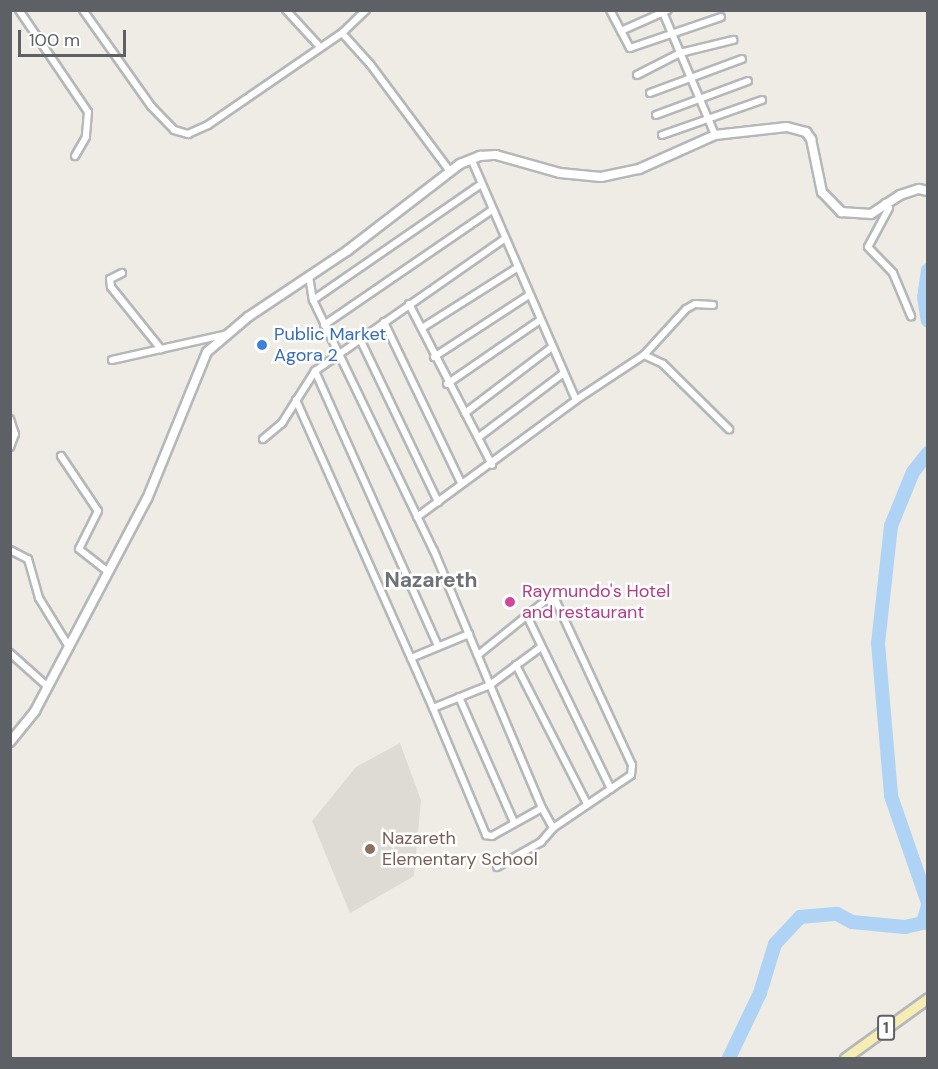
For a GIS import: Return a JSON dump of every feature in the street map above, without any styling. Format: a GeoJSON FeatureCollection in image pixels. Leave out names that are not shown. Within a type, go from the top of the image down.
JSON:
{"type":"FeatureCollection","features":[{"type":"Feature","properties":{"kind":"main road"},"geometry":{"type":"LineString","coordinates":[[10,742],[48,687],[147,499],[203,359],[227,334],[309,276],[449,170],[471,159],[496,155],[560,173],[601,177],[639,169],[715,135],[799,128],[811,139],[817,180],[829,204],[841,212],[865,216],[885,202],[919,189],[927,191]]}},
{"type":"Feature","properties":{"kind":"main road","name":"1"},"geometry":{"type":"LineString","coordinates":[[845,1059],[927,998]]}},
{"type":"Feature","properties":{"kind":"street"},"geometry":{"type":"LineString","coordinates":[[19,10],[88,112],[86,137],[75,156]]}},
{"type":"Feature","properties":{"kind":"street"},"geometry":{"type":"LineString","coordinates":[[84,10],[151,106],[166,124],[182,133],[201,129],[342,33],[366,10]]}},
{"type":"Feature","properties":{"kind":"street"},"geometry":{"type":"LineString","coordinates":[[285,10],[320,47]]}},
{"type":"Feature","properties":{"kind":"street"},"geometry":{"type":"LineString","coordinates":[[610,10],[630,48],[669,33],[721,18]]}},
{"type":"Feature","properties":{"kind":"street"},"geometry":{"type":"LineString","coordinates":[[621,31],[665,11],[669,33],[681,53],[696,98],[715,135]]}},
{"type":"Feature","properties":{"kind":"street"},"geometry":{"type":"LineString","coordinates":[[342,33],[370,64],[449,170]]}},
{"type":"Feature","properties":{"kind":"street"},"geometry":{"type":"LineString","coordinates":[[637,75],[681,53],[733,40]]}},
{"type":"Feature","properties":{"kind":"street"},"geometry":{"type":"LineString","coordinates":[[650,93],[688,77],[742,59]]}},
{"type":"Feature","properties":{"kind":"street"},"geometry":{"type":"LineString","coordinates":[[656,115],[696,98],[748,81]]}},
{"type":"Feature","properties":{"kind":"street"},"geometry":{"type":"LineString","coordinates":[[662,135],[762,100]]}},
{"type":"Feature","properties":{"kind":"street"},"geometry":{"type":"LineString","coordinates":[[471,159],[576,400]]}},
{"type":"Feature","properties":{"kind":"street"},"geometry":{"type":"LineString","coordinates":[[313,300],[481,184]]}},
{"type":"Feature","properties":{"kind":"street"},"geometry":{"type":"LineString","coordinates":[[885,202],[889,208],[868,247],[893,273],[911,316]]}},
{"type":"Feature","properties":{"kind":"street"},"geometry":{"type":"LineString","coordinates":[[324,325],[492,210]]}},
{"type":"Feature","properties":{"kind":"street"},"geometry":{"type":"LineString","coordinates":[[263,440],[282,423],[315,371],[504,239]]}},
{"type":"Feature","properties":{"kind":"street"},"geometry":{"type":"LineString","coordinates":[[422,328],[517,268]]}},
{"type":"Feature","properties":{"kind":"street"},"geometry":{"type":"LineString","coordinates":[[122,273],[110,279],[111,287],[161,349]]}},
{"type":"Feature","properties":{"kind":"street"},"geometry":{"type":"LineString","coordinates":[[309,276],[313,300],[324,325],[341,354],[417,517],[542,808],[553,828]]}},
{"type":"Feature","properties":{"kind":"street"},"geometry":{"type":"LineString","coordinates":[[434,357],[529,295]]}},
{"type":"Feature","properties":{"kind":"street"},"geometry":{"type":"LineString","coordinates":[[409,304],[447,384],[479,437],[492,465]]}},
{"type":"Feature","properties":{"kind":"street"},"geometry":{"type":"LineString","coordinates":[[417,517],[461,483],[492,465],[576,400],[644,355],[686,309],[695,304],[713,305]]}},
{"type":"Feature","properties":{"kind":"street"},"geometry":{"type":"LineString","coordinates":[[447,384],[540,320]]}},
{"type":"Feature","properties":{"kind":"street"},"geometry":{"type":"LineString","coordinates":[[384,322],[461,483]]}},
{"type":"Feature","properties":{"kind":"street"},"geometry":{"type":"LineString","coordinates":[[112,360],[227,334]]}},
{"type":"Feature","properties":{"kind":"street"},"geometry":{"type":"LineString","coordinates":[[360,339],[438,502]]}},
{"type":"Feature","properties":{"kind":"street"},"geometry":{"type":"LineString","coordinates":[[465,413],[552,347]]}},
{"type":"Feature","properties":{"kind":"street"},"geometry":{"type":"LineString","coordinates":[[644,355],[663,364],[729,429]]}},
{"type":"Feature","properties":{"kind":"street"},"geometry":{"type":"LineString","coordinates":[[315,371],[438,646]]}},
{"type":"Feature","properties":{"kind":"street"},"geometry":{"type":"LineString","coordinates":[[479,437],[564,373]]}},
{"type":"Feature","properties":{"kind":"street"},"geometry":{"type":"LineString","coordinates":[[296,400],[433,708],[486,835],[492,836],[542,808]]}},
{"type":"Feature","properties":{"kind":"street"},"geometry":{"type":"LineString","coordinates":[[10,419],[15,434],[10,447]]}},
{"type":"Feature","properties":{"kind":"street"},"geometry":{"type":"LineString","coordinates":[[61,456],[98,511],[79,549],[108,572]]}},
{"type":"Feature","properties":{"kind":"street"},"geometry":{"type":"LineString","coordinates":[[10,550],[28,559],[39,598],[69,647]]}},
{"type":"Feature","properties":{"kind":"street"},"geometry":{"type":"LineString","coordinates":[[478,655],[549,599],[558,602],[632,765],[630,775],[553,828],[541,842],[496,867]]}},
{"type":"Feature","properties":{"kind":"street"},"geometry":{"type":"LineString","coordinates":[[527,616],[610,789]]}},
{"type":"Feature","properties":{"kind":"street"},"geometry":{"type":"LineString","coordinates":[[411,658],[469,634]]}},
{"type":"Feature","properties":{"kind":"street"},"geometry":{"type":"LineString","coordinates":[[433,708],[490,686],[516,664],[542,647]]}},
{"type":"Feature","properties":{"kind":"street"},"geometry":{"type":"LineString","coordinates":[[10,653],[48,687]]}},
{"type":"Feature","properties":{"kind":"street"},"geometry":{"type":"LineString","coordinates":[[516,664],[587,804]]}},
{"type":"Feature","properties":{"kind":"street"},"geometry":{"type":"LineString","coordinates":[[459,698],[514,822]]}},
{"type":"Feature","properties":{"kind":"shaded area","name":"Nazareth Elementary School"},"geometry":{"type":"Polygon","coordinates":[[[400,743],[421,800],[414,876],[350,913],[312,821],[356,767],[400,743]]]}},
{"type":"Feature","properties":{"kind":"waterway"},"geometry":{"type":"LineString","coordinates":[[928,270],[924,297],[928,321]]}},
{"type":"Feature","properties":{"kind":"waterway"},"geometry":{"type":"LineString","coordinates":[[928,453],[913,472],[891,526],[878,643],[891,796],[928,903]]}},
{"type":"Feature","properties":{"kind":"waterway"},"geometry":{"type":"LineString","coordinates":[[729,1058],[760,993],[775,944],[800,917],[837,914],[852,922],[905,927],[923,923],[928,906]]}},
{"type":"Feature","properties":{"kind":"place","name":"Public Market Agora 2"},"geometry":{"type":"Point","coordinates":[262,345]}},
{"type":"Feature","properties":{"kind":"place","name":"Raymundo's Hotel and restaurant"},"geometry":{"type":"Point","coordinates":[510,602]}},
{"type":"Feature","properties":{"kind":"place","name":"Nazareth Elementary School"},"geometry":{"type":"Point","coordinates":[370,849]}},
{"type":"Feature","properties":{"kind":"district","name":"Nazareth"},"geometry":{"type":"Point","coordinates":[431,580]}}]}
